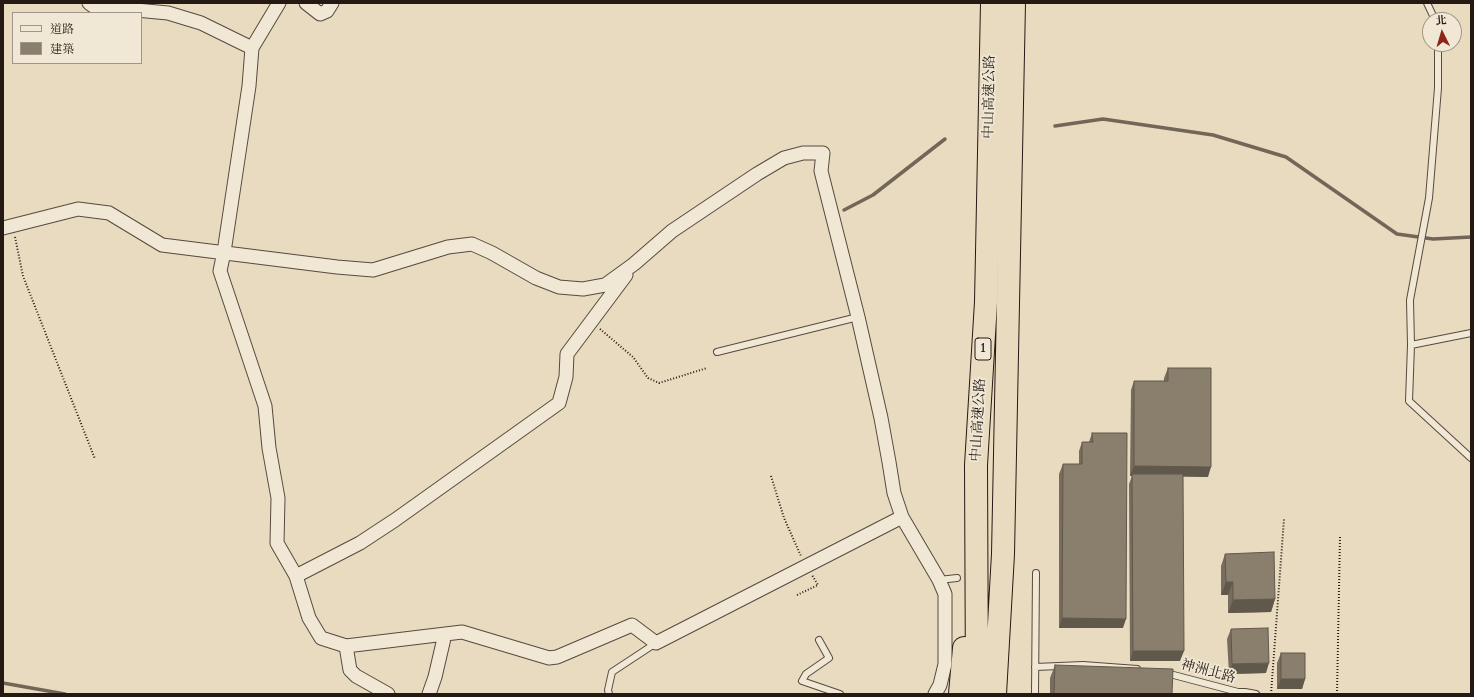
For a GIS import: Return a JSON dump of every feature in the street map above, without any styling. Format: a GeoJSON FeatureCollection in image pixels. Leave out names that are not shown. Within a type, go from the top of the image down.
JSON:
{"type":"FeatureCollection","features":[{"type":"Feature","properties":{"kind":"highway","name":"中山高速公路"},"geometry":{"type":"LineString","coordinates":[[977,694],[976,466],[986,302],[992,3]]}},
{"type":"Feature","properties":{"kind":"highway","name":"中山高速公路"},"geometry":{"type":"LineString","coordinates":[[995,694],[1002,554],[1014,3]]}},
{"type":"Feature","properties":{"kind":"highway"},"geometry":{"type":"LineString","coordinates":[[960,694],[976,466]]}},
{"type":"Feature","properties":{"kind":"street"},"geometry":{"type":"LineString","coordinates":[[89,3],[93,6],[168,13],[201,23],[252,48]]}},
{"type":"Feature","properties":{"kind":"street"},"geometry":{"type":"LineString","coordinates":[[279,3],[252,48],[249,86],[220,271],[266,406],[270,448],[278,498],[277,543],[296,576],[309,618],[320,638],[346,646],[462,632],[549,658],[557,657],[632,625],[656,643],[806,567],[902,516]]}},
{"type":"Feature","properties":{"kind":"street"},"geometry":{"type":"LineString","coordinates":[[306,3],[320,14],[327,11],[332,3]]}},
{"type":"Feature","properties":{"kind":"street"},"geometry":{"type":"LineString","coordinates":[[8,227],[78,210],[109,213],[162,245],[337,267],[373,270],[448,247],[472,244],[492,252],[536,278],[559,287],[583,289],[605,285],[634,264],[672,231],[757,174],[784,158],[803,153],[823,153],[821,171],[858,317],[881,418],[894,493],[902,516],[940,580],[945,594],[946,664],[940,685],[935,694]]}},
{"type":"Feature","properties":{"kind":"street"},"geometry":{"type":"LineString","coordinates":[[296,576],[360,543],[395,520],[559,403],[566,377],[567,354],[634,264]]}},
{"type":"Feature","properties":{"kind":"street"},"geometry":{"type":"LineString","coordinates":[[429,694],[435,677],[445,634]]}},
{"type":"Feature","properties":{"kind":"street"},"geometry":{"type":"LineString","coordinates":[[346,646],[350,670],[356,676],[388,694]]}},
{"type":"Feature","properties":{"kind":"lane"},"geometry":{"type":"LineString","coordinates":[[1438,52],[1438,88],[1428,198],[1410,300],[1411,346],[1409,401],[1471,458]]}},
{"type":"Feature","properties":{"kind":"lane"},"geometry":{"type":"LineString","coordinates":[[717,352],[858,317]]}},
{"type":"Feature","properties":{"kind":"lane"},"geometry":{"type":"LineString","coordinates":[[1411,346],[1471,333]]}},
{"type":"Feature","properties":{"kind":"lane"},"geometry":{"type":"LineString","coordinates":[[1035,694],[1036,573]]}},
{"type":"Feature","properties":{"kind":"lane"},"geometry":{"type":"LineString","coordinates":[[940,580],[957,578]]}},
{"type":"Feature","properties":{"kind":"lane"},"geometry":{"type":"LineString","coordinates":[[819,640],[829,658],[806,674],[802,681],[840,694]]}},
{"type":"Feature","properties":{"kind":"lane"},"geometry":{"type":"LineString","coordinates":[[609,694],[608,690],[612,672],[656,643]]}},
{"type":"Feature","properties":{"kind":"lane"},"geometry":{"type":"LineString","coordinates":[[1035,667],[1083,665],[1143,669]]}},
{"type":"Feature","properties":{"kind":"lane","name":"神洲北路"},"geometry":{"type":"LineString","coordinates":[[1157,671],[1238,693],[1244,692],[1256,694]]}},
{"type":"Feature","properties":{"kind":"path"},"geometry":{"type":"LineString","coordinates":[[8,227],[23,276],[95,459]]}},
{"type":"Feature","properties":{"kind":"path"},"geometry":{"type":"LineString","coordinates":[[591,322],[633,357],[648,378],[659,383],[707,368]]}},
{"type":"Feature","properties":{"kind":"path"},"geometry":{"type":"LineString","coordinates":[[771,476],[784,518],[806,567],[818,585],[797,595]]}},
{"type":"Feature","properties":{"kind":"path"},"geometry":{"type":"LineString","coordinates":[[1271,694],[1284,519]]}},
{"type":"Feature","properties":{"kind":"path"},"geometry":{"type":"LineString","coordinates":[[1337,694],[1340,536]]}},
{"type":"Feature","properties":{"kind":"building"},"geometry":{"type":"Polygon","coordinates":[[[1168,368],[1211,368],[1211,467],[1134,466],[1134,381],[1168,381],[1168,368]]]}},
{"type":"Feature","properties":{"kind":"building"},"geometry":{"type":"Polygon","coordinates":[[[1092,433],[1127,433],[1126,619],[1062,618],[1063,464],[1082,464],[1082,442],[1093,442],[1092,433]]]}},
{"type":"Feature","properties":{"kind":"building"},"geometry":{"type":"Polygon","coordinates":[[[1132,474],[1183,474],[1184,651],[1133,651],[1132,474]]]}},
{"type":"Feature","properties":{"kind":"building"},"geometry":{"type":"Polygon","coordinates":[[[1274,552],[1275,599],[1233,600],[1233,582],[1226,582],[1225,554],[1274,552]]]}},
{"type":"Feature","properties":{"kind":"building"},"geometry":{"type":"Polygon","coordinates":[[[1268,628],[1269,663],[1232,664],[1231,629],[1268,628]]]}},
{"type":"Feature","properties":{"kind":"building"},"geometry":{"type":"Polygon","coordinates":[[[1281,653],[1305,653],[1305,679],[1281,679],[1281,653]]]}},
{"type":"Feature","properties":{"kind":"building"},"geometry":{"type":"Polygon","coordinates":[[[1055,665],[1173,669],[1172,694],[1054,694],[1055,665]]]}},
{"type":"Feature","properties":{"kind":"waterway"},"geometry":{"type":"LineString","coordinates":[[1055,126],[1103,119],[1213,135],[1286,157],[1397,234],[1433,239],[1471,237]]}},
{"type":"Feature","properties":{"kind":"waterway"},"geometry":{"type":"LineString","coordinates":[[844,210],[873,195],[945,139]]}},
{"type":"Feature","properties":{"kind":"waterway"},"geometry":{"type":"LineString","coordinates":[[3,683],[65,694]]}}]}
